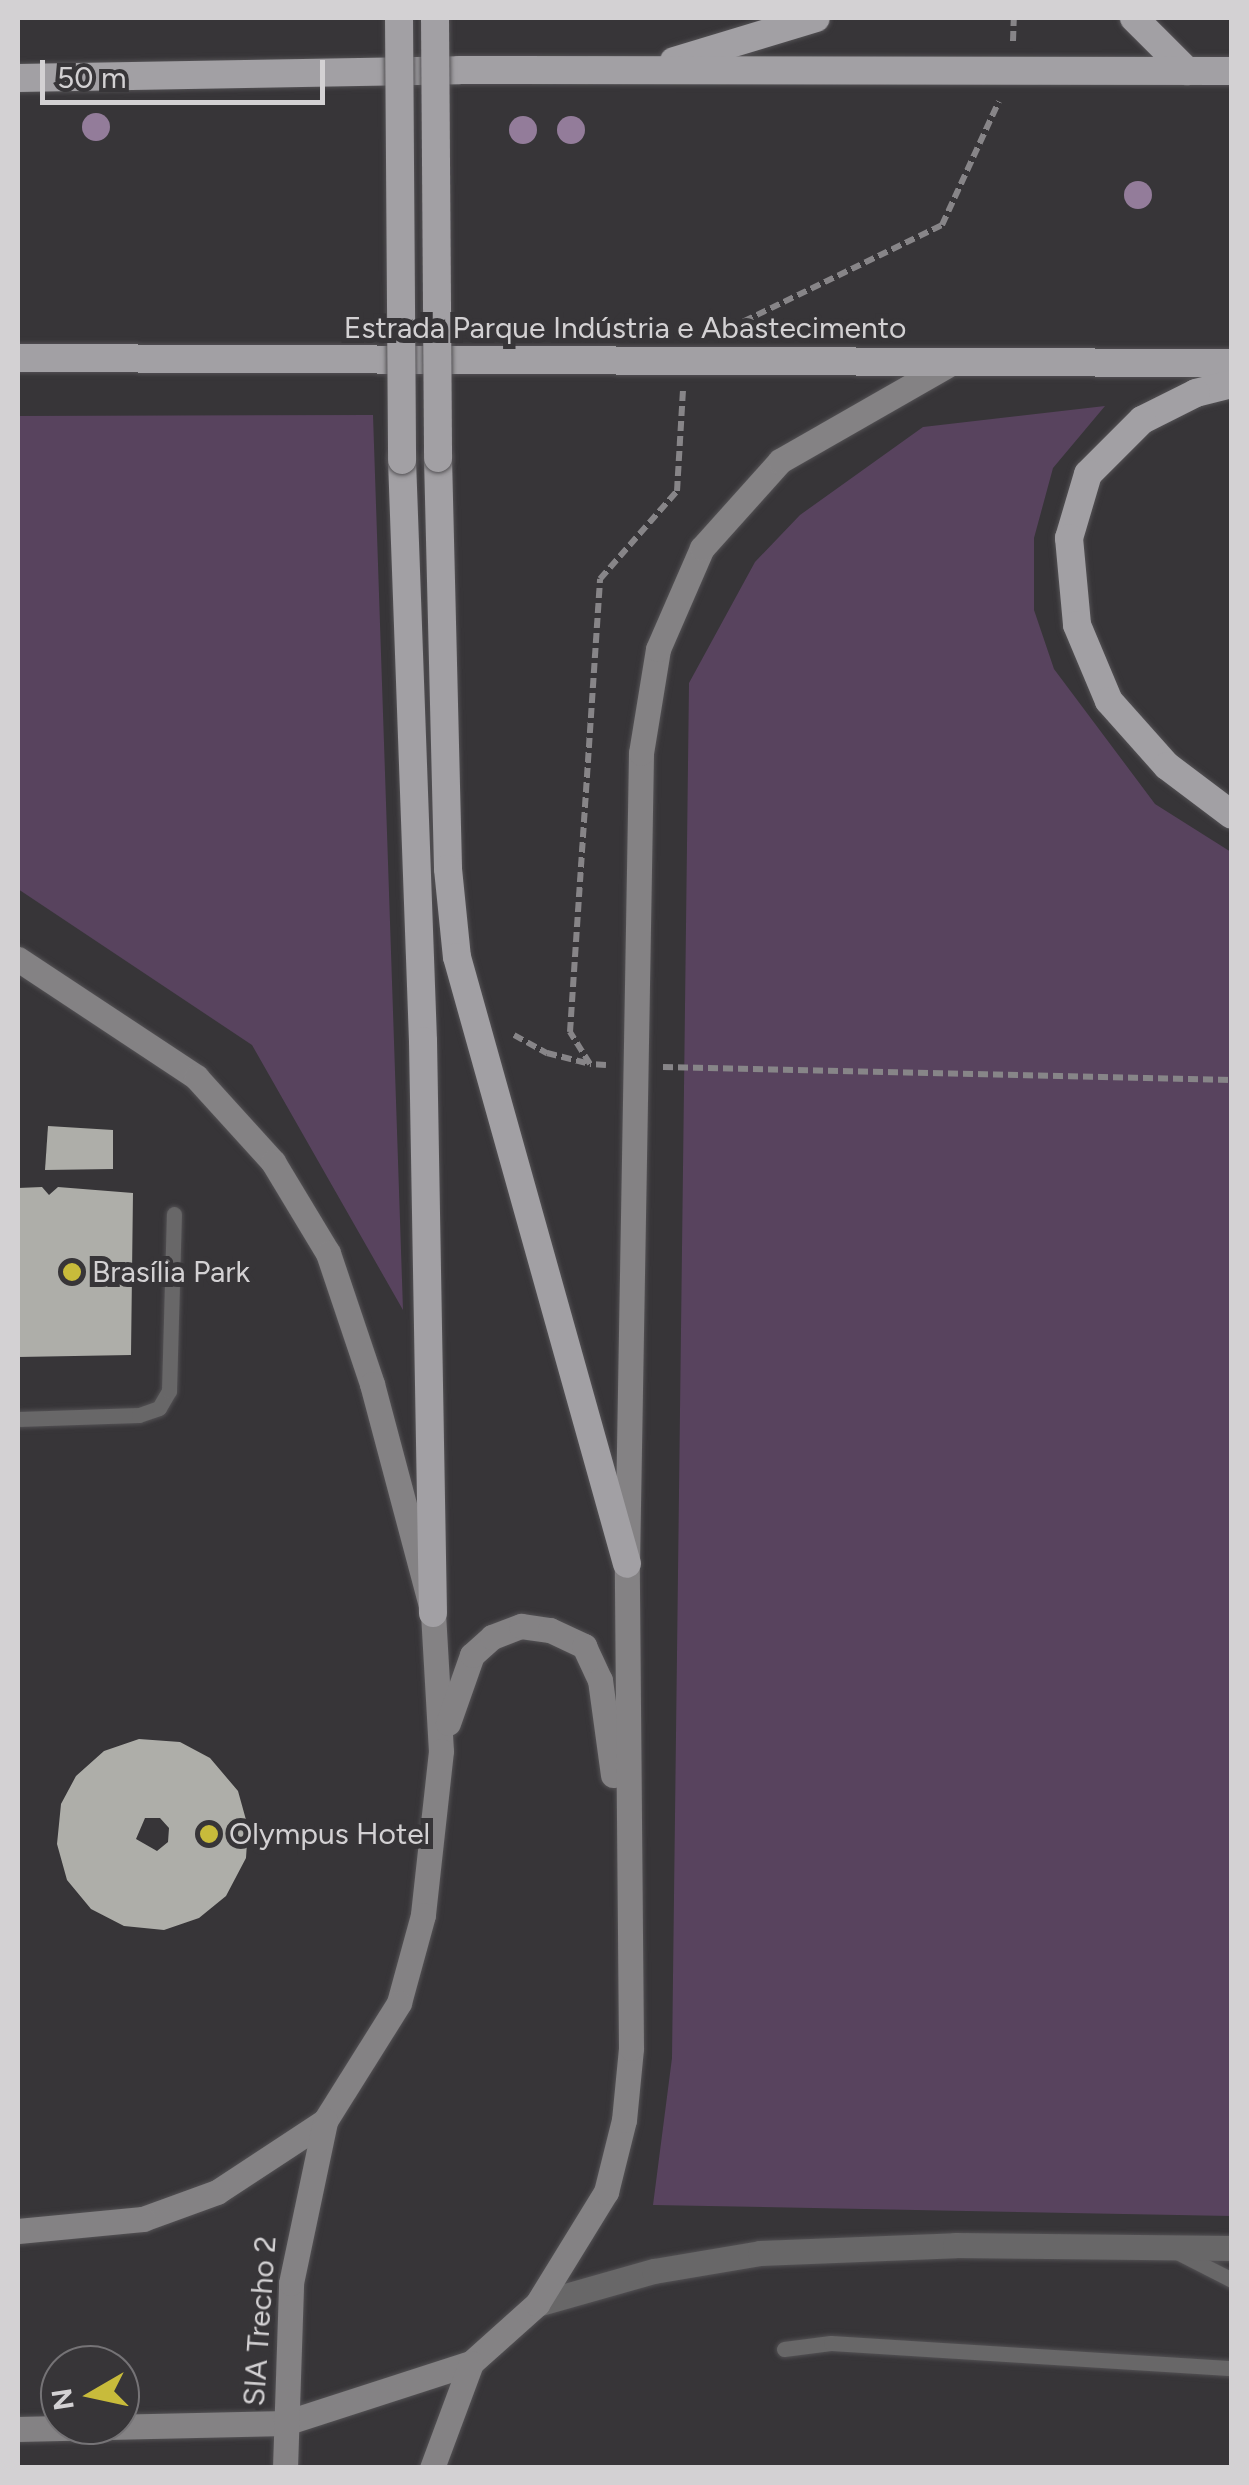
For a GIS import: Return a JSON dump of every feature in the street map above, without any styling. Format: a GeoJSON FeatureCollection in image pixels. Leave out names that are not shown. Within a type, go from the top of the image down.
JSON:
{"type":"FeatureCollection","features":[{"type":"Feature","properties":{"kind":"highway"},"geometry":{"type":"LineString","coordinates":[[400,18],[402,460],[423,1042],[432,1612]]}},
{"type":"Feature","properties":{"kind":"highway"},"geometry":{"type":"LineString","coordinates":[[434,18],[438,458],[448,870],[456,957],[626,1564]]}},
{"type":"Feature","properties":{"kind":"highway"},"geometry":{"type":"LineString","coordinates":[[646,70],[816,18]]}},
{"type":"Feature","properties":{"kind":"highway"},"geometry":{"type":"LineString","coordinates":[[1134,18],[1187,72]]}},
{"type":"Feature","properties":{"kind":"highway"},"geometry":{"type":"LineString","coordinates":[[18,78],[646,70],[1011,74],[1232,71]]}},
{"type":"Feature","properties":{"kind":"highway","name":"Estrada Parque Indústria e Abastecimento"},"geometry":{"type":"LineString","coordinates":[[18,358],[1232,364]]}},
{"type":"Feature","properties":{"kind":"highway"},"geometry":{"type":"LineString","coordinates":[[1232,384],[1196,393],[1142,420],[1088,474],[1069,538],[1077,624],[1108,701],[1166,766],[1232,815]]}},
{"type":"Feature","properties":{"kind":"main road"},"geometry":{"type":"LineString","coordinates":[[18,2429],[285,2423],[471,2362],[537,2304],[606,2192],[624,2120],[631,2048],[626,1874],[626,1564],[640,753],[658,649],[702,548],[780,461],[951,363]]}},
{"type":"Feature","properties":{"kind":"main road"},"geometry":{"type":"LineString","coordinates":[[18,959],[196,1078],[274,1162],[328,1253],[372,1384],[432,1612],[440,1751],[422,1914],[399,2003],[325,2122],[217,2192],[143,2219],[18,2231]]}},
{"type":"Feature","properties":{"kind":"main road"},"geometry":{"type":"LineString","coordinates":[[440,1751],[465,1672],[492,1637],[521,1626],[550,1630],[584,1646],[600,1680],[626,1874]]}},
{"type":"Feature","properties":{"kind":"main road","name":"SIA Trecho 2"},"geometry":{"type":"LineString","coordinates":[[286,2468],[296,2239],[325,2122]]}},
{"type":"Feature","properties":{"kind":"main road"},"geometry":{"type":"LineString","coordinates":[[432,2468],[471,2362]]}},
{"type":"Feature","properties":{"kind":"street"},"geometry":{"type":"LineString","coordinates":[[537,2304],[654,2271],[760,2253],[955,2244],[1232,2248]]}},
{"type":"Feature","properties":{"kind":"lane"},"geometry":{"type":"LineString","coordinates":[[18,1419],[139,1414],[159,1408],[169,1392],[174,1214]]}},
{"type":"Feature","properties":{"kind":"lane"},"geometry":{"type":"LineString","coordinates":[[1167,2247],[1232,2280]]}},
{"type":"Feature","properties":{"kind":"lane"},"geometry":{"type":"LineString","coordinates":[[784,2349],[831,2343],[1232,2368]]}},
{"type":"Feature","properties":{"kind":"path"},"geometry":{"type":"LineString","coordinates":[[590,1064],[570,1032],[600,579],[677,492],[687,349],[942,225],[1011,74]]}},
{"type":"Feature","properties":{"kind":"path"},"geometry":{"type":"LineString","coordinates":[[500,1021],[522,1042],[590,1064],[1232,1080]]}},
{"type":"Feature","properties":{"kind":"shaded area"},"geometry":{"type":"Polygon","coordinates":[[[1105,406],[1053,468],[1034,538],[1034,610],[1054,669],[1155,804],[1231,852],[1231,2216],[653,2205],[672,2058],[689,683],[755,562],[800,515],[923,427],[1105,406]]]}},
{"type":"Feature","properties":{"kind":"shaded area"},"geometry":{"type":"Polygon","coordinates":[[[373,415],[403,1310],[252,1045],[18,889],[18,416],[373,415]]]}},
{"type":"Feature","properties":{"kind":"building"},"geometry":{"type":"Polygon","coordinates":[[[48,1126],[113,1130],[113,1169],[45,1170],[48,1126]]]}},
{"type":"Feature","properties":{"kind":"building","name":"Brasília Park"},"geometry":{"type":"Polygon","coordinates":[[[42,1187],[49,1195],[58,1187],[133,1193],[131,1355],[18,1357],[18,1188],[42,1187]]]}},
{"type":"Feature","properties":{"kind":"building","name":"Olympus Hotel"},"geometry":{"type":"Polygon","coordinates":[[[139,1739],[180,1742],[210,1758],[238,1791],[248,1827],[246,1858],[226,1896],[199,1918],[164,1930],[124,1926],[91,1909],[67,1880],[57,1844],[61,1804],[76,1776],[104,1751],[139,1739]],[[145,1818],[136,1839],[157,1851],[168,1842],[169,1828],[160,1818],[145,1818]]]}},
{"type":"Feature","properties":{"kind":"place","name":"Brasília Park"},"geometry":{"type":"Point","coordinates":[72,1272]}},
{"type":"Feature","properties":{"kind":"place","name":"Olympus Hotel"},"geometry":{"type":"Point","coordinates":[209,1834]}}]}
